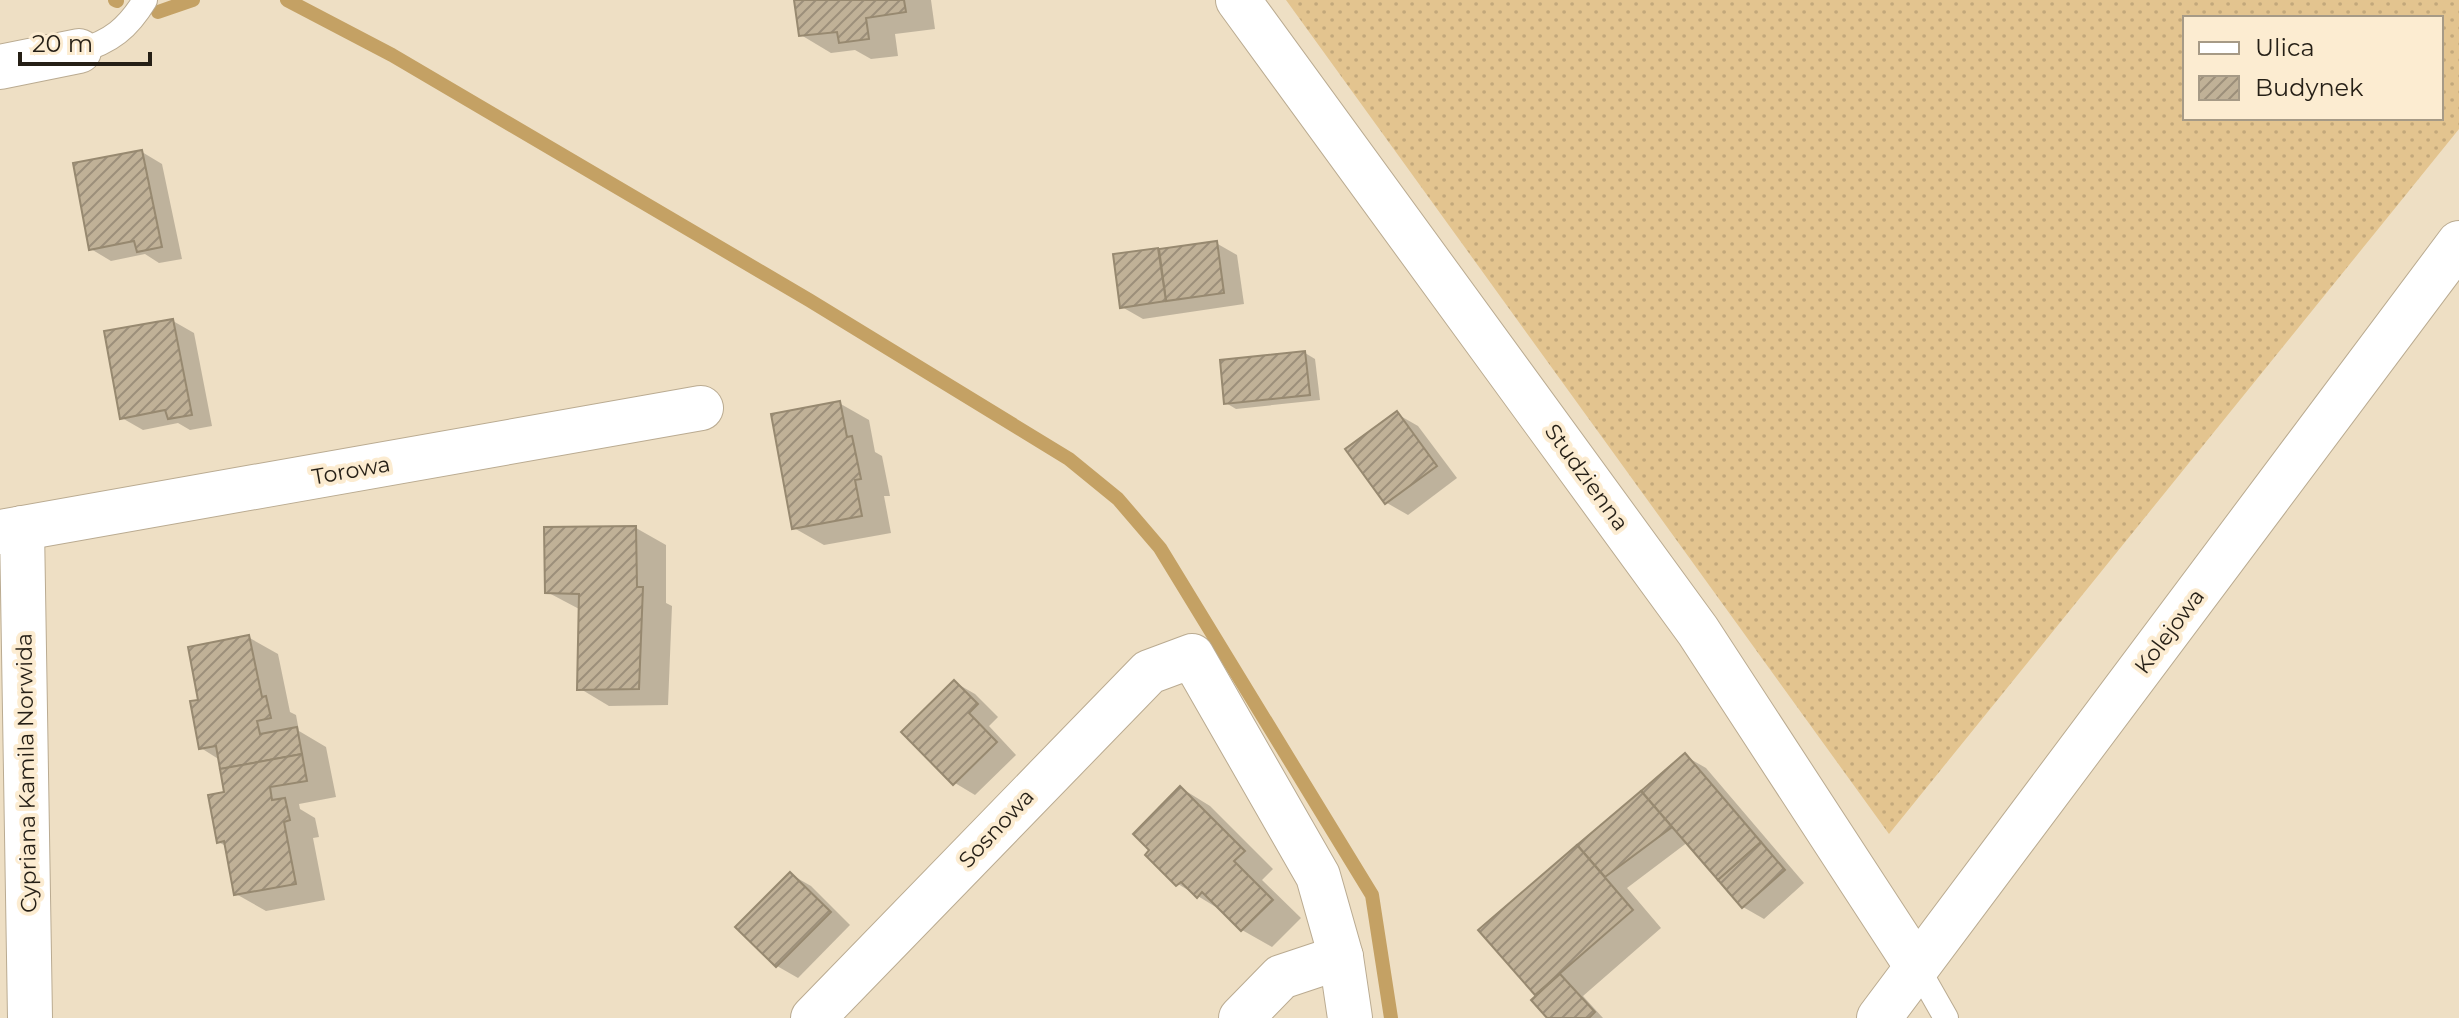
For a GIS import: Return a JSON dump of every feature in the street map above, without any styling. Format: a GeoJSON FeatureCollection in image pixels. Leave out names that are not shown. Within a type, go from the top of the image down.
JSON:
{"type":"FeatureCollection","features":[{"type":"Feature","properties":{"kind":"street","name":"Studzienna"},"geometry":{"type":"LineString","coordinates":[[1238,0],[1698,631],[1917,967]]}},
{"type":"Feature","properties":{"kind":"street"},"geometry":{"type":"LineString","coordinates":[[0,67],[79,51]]}},
{"type":"Feature","properties":{"kind":"street","name":"Kolejowa"},"geometry":{"type":"LineString","coordinates":[[1879,1018],[2459,243]]}},
{"type":"Feature","properties":{"kind":"street","name":"Torowa"},"geometry":{"type":"LineString","coordinates":[[11,530],[701,408]]}},
{"type":"Feature","properties":{"kind":"street","name":"Cypriana Kamila Norwida"},"geometry":{"type":"LineString","coordinates":[[11,530],[30,1018]]}},
{"type":"Feature","properties":{"kind":"street","name":"Sosnowa"},"geometry":{"type":"LineString","coordinates":[[813,1018],[1149,672],[1192,656],[1318,876],[1341,957]]}},
{"type":"Feature","properties":{"kind":"street"},"geometry":{"type":"LineString","coordinates":[[1241,1018],[1281,977],[1341,957],[1350,1018]]}},
{"type":"Feature","properties":{"kind":"lane"},"geometry":{"type":"LineString","coordinates":[[79,51],[105,44],[131,23],[145,0]]}},
{"type":"Feature","properties":{"kind":"lane"},"geometry":{"type":"LineString","coordinates":[[1917,967],[1946,1018]]}},
{"type":"Feature","properties":{"kind":"shaded area"},"geometry":{"type":"Polygon","coordinates":[[[1286,0],[2459,0],[2459,129],[1889,834],[1286,0]]]}},
{"type":"Feature","properties":{"kind":"building"},"geometry":{"type":"Polygon","coordinates":[[[794,0],[904,0],[906,12],[866,18],[869,39],[839,43],[837,32],[799,36],[794,0]]]}},
{"type":"Feature","properties":{"kind":"building"},"geometry":{"type":"Polygon","coordinates":[[[142,150],[162,247],[137,252],[134,241],[89,250],[73,163],[142,150]]]}},
{"type":"Feature","properties":{"kind":"building"},"geometry":{"type":"Polygon","coordinates":[[[1217,241],[1224,293],[1166,301],[1159,249],[1217,241]]]}},
{"type":"Feature","properties":{"kind":"building"},"geometry":{"type":"Polygon","coordinates":[[[1158,248],[1166,301],[1120,308],[1113,254],[1158,248]]]}},
{"type":"Feature","properties":{"kind":"building"},"geometry":{"type":"Polygon","coordinates":[[[173,319],[192,415],[168,419],[165,410],[120,419],[104,331],[173,319]]]}},
{"type":"Feature","properties":{"kind":"building"},"geometry":{"type":"Polygon","coordinates":[[[1305,351],[1310,395],[1224,404],[1220,360],[1305,351]]]}},
{"type":"Feature","properties":{"kind":"building"},"geometry":{"type":"Polygon","coordinates":[[[840,401],[847,437],[852,436],[861,479],[855,480],[862,516],[792,529],[771,414],[840,401]]]}},
{"type":"Feature","properties":{"kind":"building"},"geometry":{"type":"Polygon","coordinates":[[[1397,411],[1437,466],[1385,504],[1345,449],[1397,411]]]}},
{"type":"Feature","properties":{"kind":"building"},"geometry":{"type":"Polygon","coordinates":[[[636,526],[637,587],[643,587],[639,689],[577,690],[579,594],[545,593],[544,527],[636,526]]]}},
{"type":"Feature","properties":{"kind":"building"},"geometry":{"type":"Polygon","coordinates":[[[249,635],[262,697],[266,696],[271,718],[257,721],[260,734],[297,727],[302,754],[220,769],[216,746],[199,749],[190,701],[198,700],[188,647],[249,635]]]}},
{"type":"Feature","properties":{"kind":"building"},"geometry":{"type":"Polygon","coordinates":[[[954,680],[978,704],[969,713],[997,742],[953,785],[901,732],[954,680]]]}},
{"type":"Feature","properties":{"kind":"building"},"geometry":{"type":"Polygon","coordinates":[[[1685,753],[1761,842],[1718,880],[1641,791],[1685,753]]]}},
{"type":"Feature","properties":{"kind":"building"},"geometry":{"type":"Polygon","coordinates":[[[302,754],[307,781],[270,787],[272,800],[285,798],[290,820],[284,822],[296,884],[234,895],[224,841],[217,843],[208,795],[224,792],[220,769],[302,754]]]}},
{"type":"Feature","properties":{"kind":"building"},"geometry":{"type":"Polygon","coordinates":[[[1180,786],[1245,851],[1234,861],[1273,900],[1241,931],[1202,892],[1197,898],[1181,882],[1176,886],[1145,855],[1149,850],[1133,834],[1180,786]]]}},
{"type":"Feature","properties":{"kind":"building"},"geometry":{"type":"Polygon","coordinates":[[[1641,791],[1672,827],[1605,877],[1577,845],[1641,791]]]}},
{"type":"Feature","properties":{"kind":"building"},"geometry":{"type":"Polygon","coordinates":[[[1761,842],[1785,870],[1742,908],[1718,880],[1761,842]]]}},
{"type":"Feature","properties":{"kind":"building"},"geometry":{"type":"Polygon","coordinates":[[[1577,845],[1633,910],[1535,995],[1478,930],[1577,845]]]}},
{"type":"Feature","properties":{"kind":"building"},"geometry":{"type":"Polygon","coordinates":[[[790,872],[831,912],[776,967],[735,927],[790,872]]]}},
{"type":"Feature","properties":{"kind":"building"},"geometry":{"type":"Polygon","coordinates":[[[1560,974],[1595,1012],[1589,1018],[1547,1018],[1531,1000],[1560,974]]]}},
{"type":"Feature","properties":{"kind":"waterway"},"geometry":{"type":"LineString","coordinates":[[158,12],[193,0]]}},
{"type":"Feature","properties":{"kind":"waterway"},"geometry":{"type":"LineString","coordinates":[[287,0],[392,55],[809,300],[1069,459],[1118,499],[1160,548],[1372,895],[1391,1018]]}}]}
